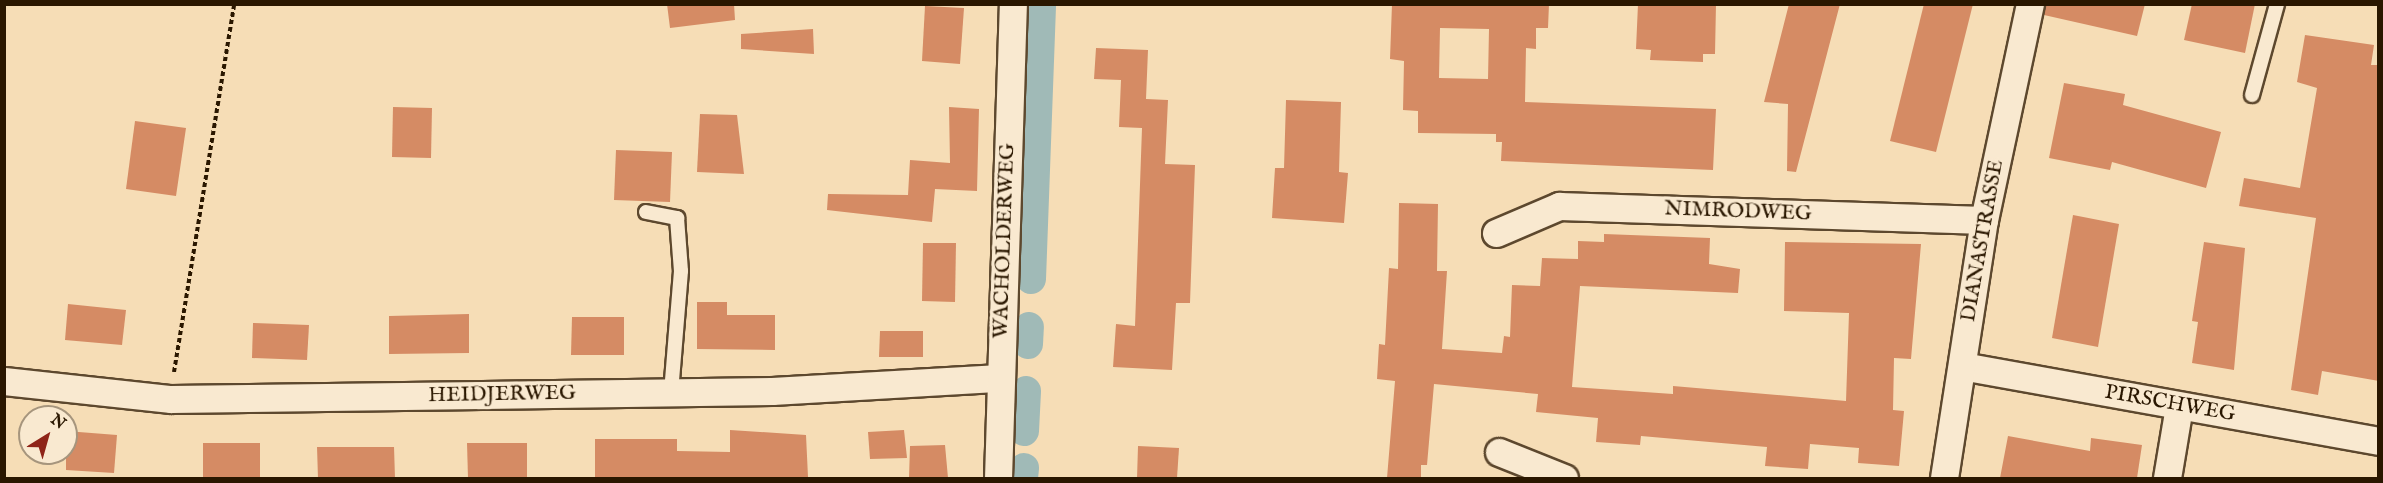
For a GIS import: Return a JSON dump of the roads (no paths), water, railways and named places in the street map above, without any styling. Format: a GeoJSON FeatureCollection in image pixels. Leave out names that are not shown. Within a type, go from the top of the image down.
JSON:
{"type":"FeatureCollection","features":[{"type":"Feature","properties":{"kind":"street","name":"WACHOLDERWEG"},"geometry":{"type":"LineString","coordinates":[[998,478],[1013,4]]}},
{"type":"Feature","properties":{"kind":"street","name":"DIANASTRASSE"},"geometry":{"type":"LineString","coordinates":[[1944,478],[1984,220],[2030,4]]}},
{"type":"Feature","properties":{"kind":"street","name":"NIMRODWEG"},"geometry":{"type":"LineString","coordinates":[[1496,233],[1559,206],[1984,220]]}},
{"type":"Feature","properties":{"kind":"street","name":"PIRSCHWEG"},"geometry":{"type":"LineString","coordinates":[[1962,366],[2379,441]]}},
{"type":"Feature","properties":{"kind":"street","name":"HEIDJERWEG"},"geometry":{"type":"LineString","coordinates":[[4,381],[171,399],[670,392],[1000,378]]}},
{"type":"Feature","properties":{"kind":"street"},"geometry":{"type":"LineString","coordinates":[[2168,478],[2179,406]]}},
{"type":"Feature","properties":{"kind":"street"},"geometry":{"type":"LineString","coordinates":[[1500,452],[1563,478]]}},
{"type":"Feature","properties":{"kind":"lane"},"geometry":{"type":"LineString","coordinates":[[2252,96],[2277,4]]}},
{"type":"Feature","properties":{"kind":"lane"},"geometry":{"type":"LineString","coordinates":[[646,212],[677,218],[681,271],[670,392]]}},
{"type":"Feature","properties":{"kind":"waterway"},"geometry":{"type":"LineString","coordinates":[[1031,279],[1041,4]]}},
{"type":"Feature","properties":{"kind":"waterway"},"geometry":{"type":"LineString","coordinates":[[1028,344],[1029,327]]}},
{"type":"Feature","properties":{"kind":"waterway"},"geometry":{"type":"LineString","coordinates":[[1024,431],[1026,391]]}},
{"type":"Feature","properties":{"kind":"waterway"},"geometry":{"type":"LineString","coordinates":[[1023,478],[1024,468]]}}]}
